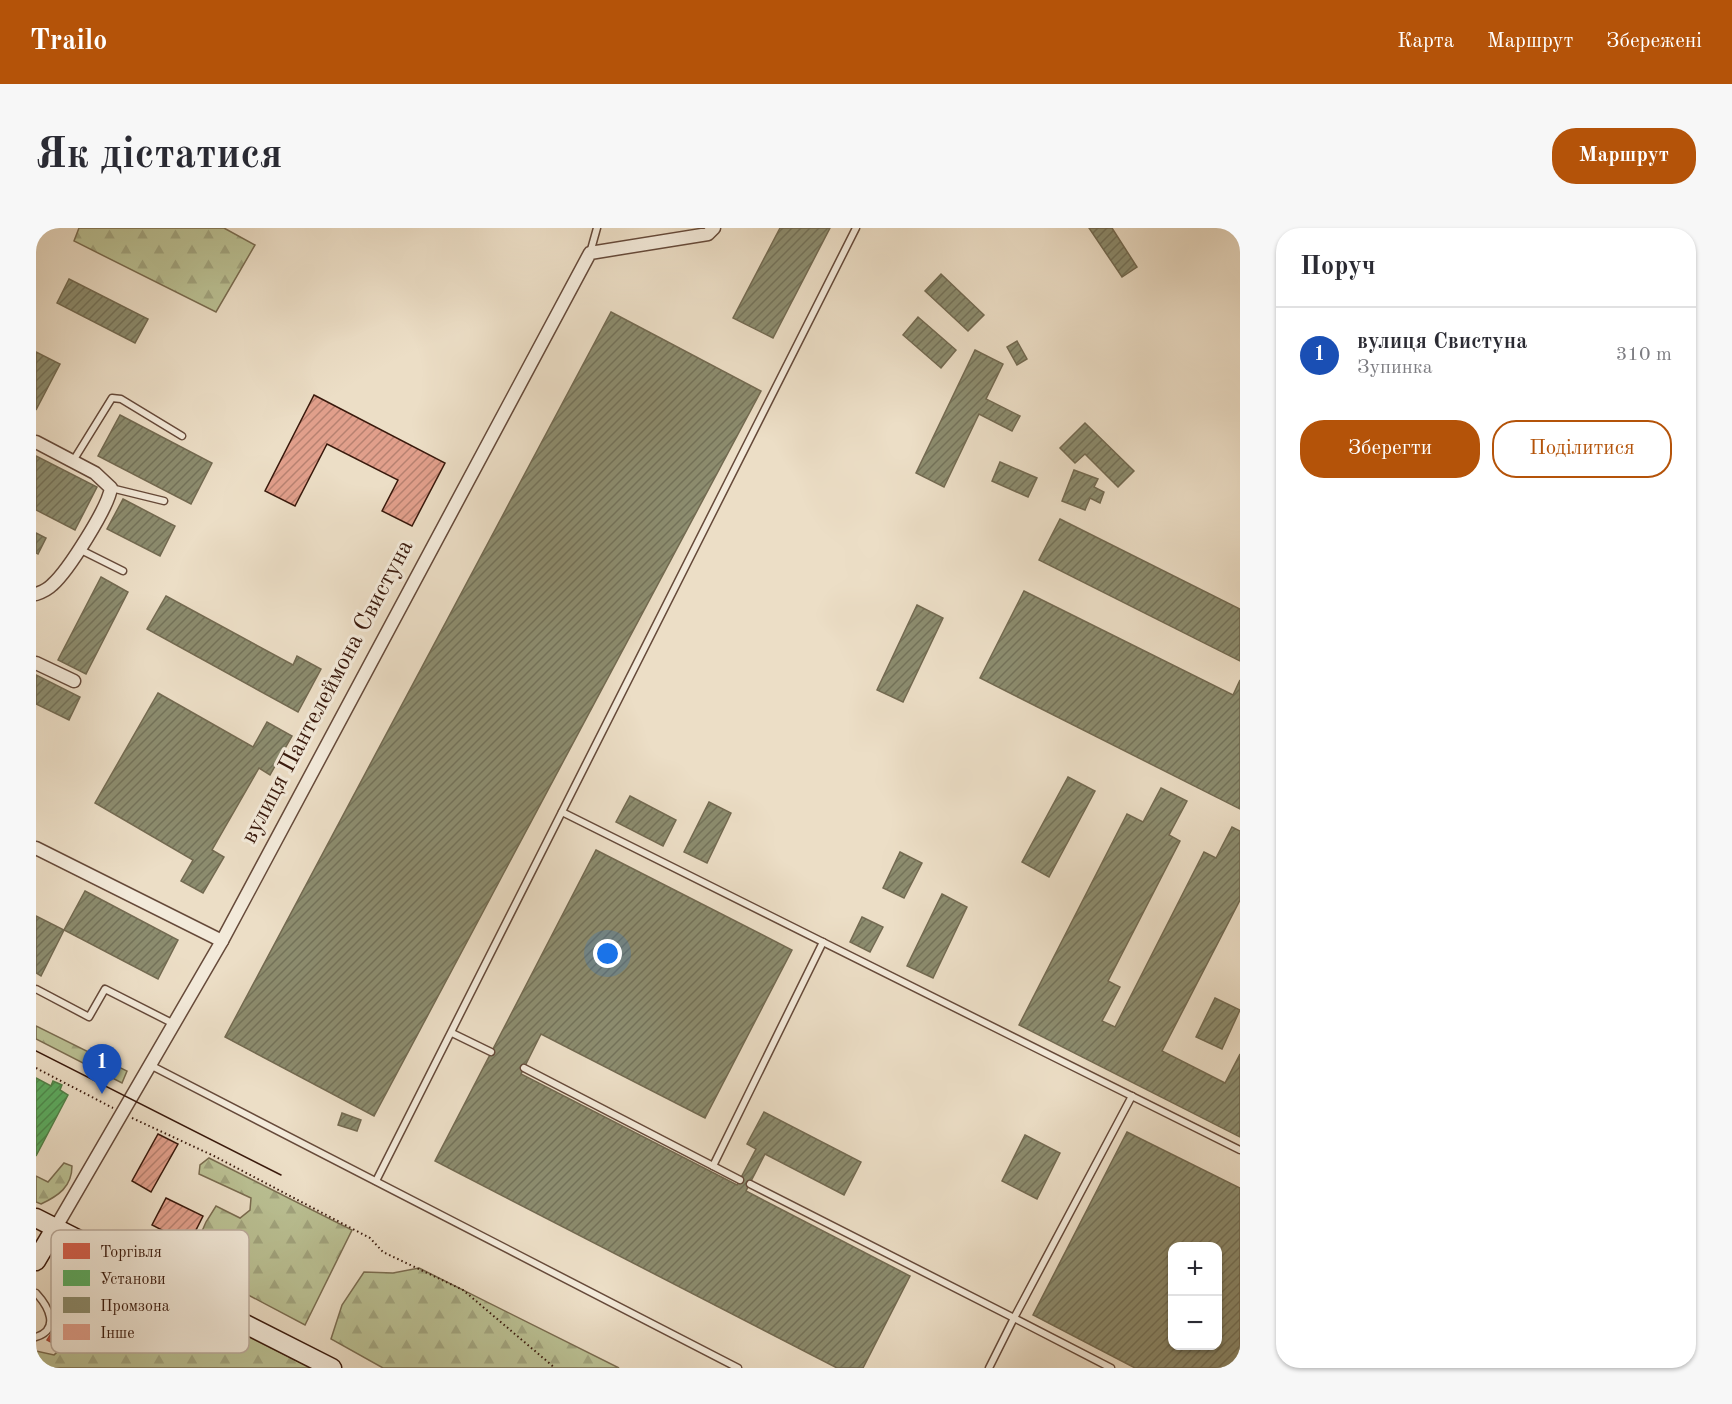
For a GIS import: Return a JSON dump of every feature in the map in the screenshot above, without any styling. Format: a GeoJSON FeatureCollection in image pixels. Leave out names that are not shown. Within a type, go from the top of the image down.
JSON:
{"type":"FeatureCollection","features":[{"type":"Feature","properties":{"kind":"main road"},"geometry":{"type":"LineString","coordinates":[[36,1218],[62,1230]]}},
{"type":"Feature","properties":{"kind":"main road","name":"вулиця Пантелеймона Свистуна"},"geometry":{"type":"LineString","coordinates":[[36,1261],[51,1236]]}},
{"type":"Feature","properties":{"kind":"main road"},"geometry":{"type":"LineString","coordinates":[[249,1326],[332,1368]]}},
{"type":"Feature","properties":{"kind":"street"},"geometry":{"type":"LineString","coordinates":[[590,253],[708,234],[714,228]]}},
{"type":"Feature","properties":{"kind":"street","name":"вулиця Пантелеймона Свистуна"},"geometry":{"type":"LineString","coordinates":[[56,1227],[152,1066],[222,941],[590,253]]}},
{"type":"Feature","properties":{"kind":"street"},"geometry":{"type":"LineString","coordinates":[[36,442],[103,478],[111,488],[106,503],[58,579],[36,594]]}},
{"type":"Feature","properties":{"kind":"street"},"geometry":{"type":"LineString","coordinates":[[36,663],[74,681]]}},
{"type":"Feature","properties":{"kind":"street"},"geometry":{"type":"LineString","coordinates":[[36,848],[222,941]]}},
{"type":"Feature","properties":{"kind":"lane"},"geometry":{"type":"LineString","coordinates":[[590,253],[597,228]]}},
{"type":"Feature","properties":{"kind":"lane"},"geometry":{"type":"LineString","coordinates":[[376,1181],[856,228]]}},
{"type":"Feature","properties":{"kind":"lane"},"geometry":{"type":"LineString","coordinates":[[73,462],[112,398],[121,399],[182,436]]}},
{"type":"Feature","properties":{"kind":"lane"},"geometry":{"type":"LineString","coordinates":[[111,488],[164,501]]}},
{"type":"Feature","properties":{"kind":"lane"},"geometry":{"type":"LineString","coordinates":[[78,549],[123,571]]}},
{"type":"Feature","properties":{"kind":"lane"},"geometry":{"type":"LineString","coordinates":[[562,812],[1240,1150]]}},
{"type":"Feature","properties":{"kind":"lane"},"geometry":{"type":"LineString","coordinates":[[713,1166],[823,942]]}},
{"type":"Feature","properties":{"kind":"lane"},"geometry":{"type":"LineString","coordinates":[[36,989],[89,1017],[105,989],[175,1025]]}},
{"type":"Feature","properties":{"kind":"lane"},"geometry":{"type":"LineString","coordinates":[[452,1033],[491,1052]]}},
{"type":"Feature","properties":{"kind":"lane"},"geometry":{"type":"LineString","coordinates":[[152,1066],[738,1368]]}},
{"type":"Feature","properties":{"kind":"lane"},"geometry":{"type":"LineString","coordinates":[[524,1068],[740,1180]]}},
{"type":"Feature","properties":{"kind":"lane"},"geometry":{"type":"LineString","coordinates":[[989,1368],[1132,1096]]}},
{"type":"Feature","properties":{"kind":"lane"},"geometry":{"type":"LineString","coordinates":[[750,1184],[1111,1368]]}},
{"type":"Feature","properties":{"kind":"lane"},"geometry":{"type":"LineString","coordinates":[[36,1293],[49,1307],[51,1318],[46,1330],[36,1337]]}},
{"type":"Feature","properties":{"kind":"path"},"geometry":{"type":"LineString","coordinates":[[36,1068],[124,1114],[214,1156],[370,1238],[383,1252],[463,1290],[555,1368]]}},
{"type":"Feature","properties":{"kind":"green space"},"geometry":{"type":"Polygon","coordinates":[[[79,228],[224,228],[255,245],[216,312],[74,241],[79,228]]]}},
{"type":"Feature","properties":{"kind":"green space"},"geometry":{"type":"Polygon","coordinates":[[[36,1026],[127,1071],[122,1083],[36,1039],[36,1026]]]}},
{"type":"Feature","properties":{"kind":"green space"},"geometry":{"type":"Polygon","coordinates":[[[209,1158],[352,1230],[305,1325],[249,1295],[249,1230],[202,1230],[216,1206],[240,1218],[250,1210],[251,1198],[199,1174],[200,1165],[209,1158]]]}},
{"type":"Feature","properties":{"kind":"green space"},"geometry":{"type":"Polygon","coordinates":[[[64,1163],[72,1166],[67,1185],[47,1201],[41,1204],[36,1202],[36,1176],[48,1182],[64,1163]]]}},
{"type":"Feature","properties":{"kind":"green space"},"geometry":{"type":"Polygon","coordinates":[[[419,1268],[619,1368],[383,1368],[331,1339],[342,1305],[364,1272],[393,1273],[419,1268]]]}},
{"type":"Feature","properties":{"kind":"green space"},"geometry":{"type":"Polygon","coordinates":[[[249,1336],[311,1368],[36,1368],[36,1351],[54,1355],[56,1353],[249,1353],[249,1336]]]}},
{"type":"Feature","properties":{"kind":"building: Установи"},"geometry":{"type":"Polygon","coordinates":[[[36,1078],[51,1086],[53,1081],[62,1085],[60,1090],[68,1095],[36,1156],[36,1078]]]}},
{"type":"Feature","properties":{"kind":"building: Промзона"},"geometry":{"type":"Polygon","coordinates":[[[780,228],[830,228],[773,338],[733,318],[780,228]]]}},
{"type":"Feature","properties":{"kind":"building: Промзона"},"geometry":{"type":"Polygon","coordinates":[[[1089,228],[1112,228],[1137,267],[1122,277],[1089,228]]]}},
{"type":"Feature","properties":{"kind":"building: Промзона"},"geometry":{"type":"Polygon","coordinates":[[[941,274],[984,315],[968,331],[925,291],[941,274]]]}},
{"type":"Feature","properties":{"kind":"building: Промзона"},"geometry":{"type":"Polygon","coordinates":[[[69,279],[148,319],[135,343],[57,303],[69,279]]]}},
{"type":"Feature","properties":{"kind":"building: Промзона"},"geometry":{"type":"Polygon","coordinates":[[[611,312],[761,391],[374,1116],[225,1037],[611,312]]]}},
{"type":"Feature","properties":{"kind":"building: Промзона"},"geometry":{"type":"Polygon","coordinates":[[[918,317],[956,350],[941,368],[903,335],[918,317]]]}},
{"type":"Feature","properties":{"kind":"building: Промзона"},"geometry":{"type":"Polygon","coordinates":[[[1017,341],[1027,359],[1017,365],[1007,347],[1017,341]]]}},
{"type":"Feature","properties":{"kind":"building: Промзона"},"geometry":{"type":"Polygon","coordinates":[[[975,350],[1003,364],[986,399],[1020,416],[1012,431],[979,414],[944,487],[916,473],[975,350]]]}},
{"type":"Feature","properties":{"kind":"building: Промзона"},"geometry":{"type":"Polygon","coordinates":[[[36,352],[60,364],[36,410],[36,352]]]}},
{"type":"Feature","properties":{"kind":"building: Промзона"},"geometry":{"type":"Polygon","coordinates":[[[120,415],[212,463],[191,504],[98,456],[120,415]]]}},
{"type":"Feature","properties":{"kind":"building: Промзона"},"geometry":{"type":"Polygon","coordinates":[[[1085,423],[1134,471],[1118,487],[1085,454],[1075,463],[1060,448],[1085,423]]]}},
{"type":"Feature","properties":{"kind":"building: Промзона"},"geometry":{"type":"Polygon","coordinates":[[[36,456],[97,487],[75,530],[36,510],[36,456]]]}},
{"type":"Feature","properties":{"kind":"building: Промзона"},"geometry":{"type":"Polygon","coordinates":[[[1000,462],[1037,478],[1028,497],[992,481],[1000,462]]]}},
{"type":"Feature","properties":{"kind":"building: Промзона"},"geometry":{"type":"Polygon","coordinates":[[[1074,470],[1098,479],[1094,487],[1104,492],[1100,503],[1090,498],[1085,510],[1062,501],[1074,470]]]}},
{"type":"Feature","properties":{"kind":"building: Промзона"},"geometry":{"type":"Polygon","coordinates":[[[123,499],[175,526],[160,556],[107,529],[123,499]]]}},
{"type":"Feature","properties":{"kind":"building: Промзона"},"geometry":{"type":"Polygon","coordinates":[[[1060,519],[1240,609],[1240,661],[1039,560],[1060,519]]]}},
{"type":"Feature","properties":{"kind":"building: Промзона"},"geometry":{"type":"Polygon","coordinates":[[[36,533],[46,538],[38,554],[36,553],[36,533]]]}},
{"type":"Feature","properties":{"kind":"building: Промзона"},"geometry":{"type":"Polygon","coordinates":[[[101,577],[128,592],[86,674],[58,660],[101,577]]]}},
{"type":"Feature","properties":{"kind":"building: Промзона"},"geometry":{"type":"Polygon","coordinates":[[[1024,591],[1233,695],[1240,680],[1240,809],[980,678],[1024,591]]]}},
{"type":"Feature","properties":{"kind":"building: Промзона"},"geometry":{"type":"Polygon","coordinates":[[[166,596],[293,665],[297,656],[321,669],[298,712],[147,629],[166,596]]]}},
{"type":"Feature","properties":{"kind":"building: Промзона"},"geometry":{"type":"Polygon","coordinates":[[[917,605],[943,618],[903,702],[877,690],[917,605]]]}},
{"type":"Feature","properties":{"kind":"building: Промзона"},"geometry":{"type":"Polygon","coordinates":[[[36,675],[80,697],[69,720],[36,704],[36,675]]]}},
{"type":"Feature","properties":{"kind":"building: Промзона"},"geometry":{"type":"Polygon","coordinates":[[[158,693],[253,747],[267,722],[292,736],[270,775],[259,768],[212,850],[224,857],[203,893],[181,881],[193,860],[95,803],[158,693]]]}},
{"type":"Feature","properties":{"kind":"building: Промзона"},"geometry":{"type":"Polygon","coordinates":[[[1068,777],[1095,791],[1049,877],[1022,862],[1068,777]]]}},
{"type":"Feature","properties":{"kind":"building: Промзона"},"geometry":{"type":"Polygon","coordinates":[[[1161,788],[1187,801],[1169,835],[1180,841],[1108,981],[1120,987],[1102,1021],[1115,1027],[1204,852],[1216,858],[1232,827],[1240,831],[1240,900],[1162,1051],[1225,1083],[1240,1054],[1240,1137],[1019,1025],[1127,814],[1143,822],[1161,788]]]}},
{"type":"Feature","properties":{"kind":"building: Промзона"},"geometry":{"type":"Polygon","coordinates":[[[630,796],[676,820],[663,846],[616,822],[630,796]]]}},
{"type":"Feature","properties":{"kind":"building: Промзона"},"geometry":{"type":"Polygon","coordinates":[[[709,802],[731,813],[707,863],[684,852],[709,802]]]}},
{"type":"Feature","properties":{"kind":"building: Промзона"},"geometry":{"type":"Polygon","coordinates":[[[596,850],[792,950],[705,1118],[541,1034],[521,1074],[737,1185],[756,1149],[747,1144],[764,1112],[861,1162],[844,1195],[765,1154],[746,1191],[910,1276],[863,1368],[837,1368],[435,1161],[596,850]]]}},
{"type":"Feature","properties":{"kind":"building: Промзона"},"geometry":{"type":"Polygon","coordinates":[[[900,852],[922,863],[904,898],[883,888],[900,852]]]}},
{"type":"Feature","properties":{"kind":"building: Промзона"},"geometry":{"type":"Polygon","coordinates":[[[85,891],[178,940],[158,979],[64,930],[85,891]]]}},
{"type":"Feature","properties":{"kind":"building: Промзона"},"geometry":{"type":"Polygon","coordinates":[[[942,894],[967,907],[933,978],[907,966],[942,894]]]}},
{"type":"Feature","properties":{"kind":"building: Промзона"},"geometry":{"type":"Polygon","coordinates":[[[36,916],[64,930],[41,976],[36,973],[36,916]]]}},
{"type":"Feature","properties":{"kind":"building: Промзона"},"geometry":{"type":"Polygon","coordinates":[[[862,917],[883,927],[870,952],[850,942],[862,917]]]}},
{"type":"Feature","properties":{"kind":"building: Промзона"},"geometry":{"type":"Polygon","coordinates":[[[1215,998],[1240,1010],[1222,1049],[1196,1037],[1215,998]]]}},
{"type":"Feature","properties":{"kind":"building: Промзона"},"geometry":{"type":"Polygon","coordinates":[[[342,1113],[361,1120],[357,1131],[338,1125],[342,1113]]]}},
{"type":"Feature","properties":{"kind":"building: Промзона"},"geometry":{"type":"Polygon","coordinates":[[[1127,1132],[1240,1188],[1240,1368],[1135,1368],[1033,1315],[1127,1132]]]}},
{"type":"Feature","properties":{"kind":"building: Промзона"},"geometry":{"type":"Polygon","coordinates":[[[1025,1135],[1060,1153],[1037,1199],[1002,1181],[1025,1135]]]}},
{"type":"Feature","properties":{"kind":"building: Інше"},"geometry":{"type":"Polygon","coordinates":[[[314,395],[445,463],[412,526],[382,511],[398,480],[327,444],[295,506],[265,491],[314,395]]]}},
{"type":"Feature","properties":{"kind":"building: Інше"},"geometry":{"type":"Polygon","coordinates":[[[158,1134],[178,1144],[151,1192],[132,1181],[158,1134]]]}},
{"type":"Feature","properties":{"kind":"building: Інше"},"geometry":{"type":"Polygon","coordinates":[[[166,1198],[203,1216],[196,1230],[162,1230],[152,1225],[166,1198]]]}},
{"type":"Feature","properties":{"kind":"tram line"},"geometry":{"type":"LineString","coordinates":[[36,1051],[281,1175]]}},
{"type":"Feature","properties":{"kind":"place","name":"вулиця Свистуна"},"geometry":{"type":"Point","coordinates":[102,1094]}}]}
